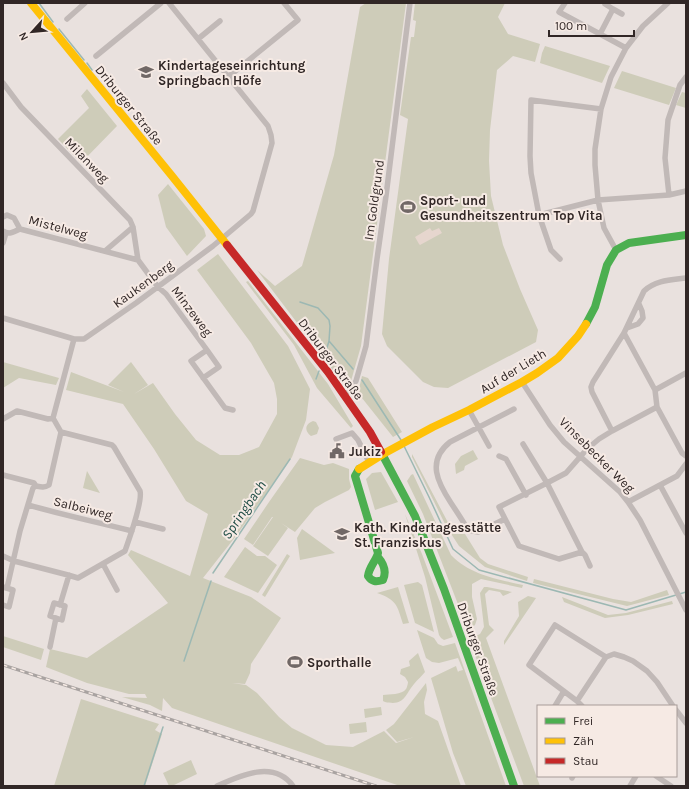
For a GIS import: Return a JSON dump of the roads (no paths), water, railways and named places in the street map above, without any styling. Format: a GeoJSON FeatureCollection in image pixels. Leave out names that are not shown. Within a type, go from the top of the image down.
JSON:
{"type":"FeatureCollection","features":[{"type":"Feature","properties":{"kind":"main road","name":"Driburger Straße"},"geometry":{"type":"LineString","coordinates":[[31,3],[222,239],[344,394],[370,432],[415,516],[514,786]]}},
{"type":"Feature","properties":{"kind":"main road"},"geometry":{"type":"LineString","coordinates":[[616,250],[629,243],[685,237]]}},
{"type":"Feature","properties":{"kind":"main road","name":"Auf der Lieth"},"geometry":{"type":"LineString","coordinates":[[378,557],[355,476],[358,469],[403,443],[522,382],[558,358],[578,336],[595,307],[607,265],[616,250]]}},
{"type":"Feature","properties":{"kind":"street"},"geometry":{"type":"LineString","coordinates":[[67,19],[85,3]]}},
{"type":"Feature","properties":{"kind":"street"},"geometry":{"type":"LineString","coordinates":[[96,56],[161,3]]}},
{"type":"Feature","properties":{"kind":"street","name":"Kaukenberg"},"geometry":{"type":"LineString","coordinates":[[74,339],[84,339],[158,287],[222,239],[253,211],[272,143],[268,126],[169,3]]}},
{"type":"Feature","properties":{"kind":"street"},"geometry":{"type":"LineString","coordinates":[[228,77],[298,20],[284,3]]}},
{"type":"Feature","properties":{"kind":"street","name":"Im Goldgrund"},"geometry":{"type":"LineString","coordinates":[[344,394],[349,391],[356,381],[366,346],[410,3]]}},
{"type":"Feature","properties":{"kind":"street"},"geometry":{"type":"LineString","coordinates":[[565,3],[559,12],[626,48]]}},
{"type":"Feature","properties":{"kind":"street"},"geometry":{"type":"LineString","coordinates":[[616,250],[604,228],[598,200],[595,149],[601,109],[611,77],[626,48],[643,26],[668,3]]}},
{"type":"Feature","properties":{"kind":"street"},"geometry":{"type":"LineString","coordinates":[[605,4],[622,14]]}},
{"type":"Feature","properties":{"kind":"street"},"geometry":{"type":"LineString","coordinates":[[600,34],[614,9]]}},
{"type":"Feature","properties":{"kind":"street"},"geometry":{"type":"LineString","coordinates":[[198,39],[220,21]]}},
{"type":"Feature","properties":{"kind":"street"},"geometry":{"type":"LineString","coordinates":[[669,195],[665,158],[668,120],[680,85],[686,77]]}},
{"type":"Feature","properties":{"kind":"street","name":"Milanweg"},"geometry":{"type":"LineString","coordinates":[[3,83],[21,107],[130,220],[133,227],[138,260]]}},
{"type":"Feature","properties":{"kind":"street"},"geometry":{"type":"LineString","coordinates":[[560,259],[551,250],[539,215],[531,173],[531,100],[601,109]]}},
{"type":"Feature","properties":{"kind":"street"},"geometry":{"type":"LineString","coordinates":[[539,215],[598,200],[669,195],[686,191]]}},
{"type":"Feature","properties":{"kind":"street"},"geometry":{"type":"LineString","coordinates":[[3,217],[7,215],[14,218],[20,229]]}},
{"type":"Feature","properties":{"kind":"street"},"geometry":{"type":"LineString","coordinates":[[105,251],[133,227]]}},
{"type":"Feature","properties":{"kind":"street","name":"Mistelweg"},"geometry":{"type":"LineString","coordinates":[[3,243],[4,232],[13,232],[20,229],[138,260]]}},
{"type":"Feature","properties":{"kind":"street"},"geometry":{"type":"LineString","coordinates":[[138,260],[158,287]]}},
{"type":"Feature","properties":{"kind":"street"},"geometry":{"type":"LineString","coordinates":[[612,431],[592,392],[591,387],[593,382],[626,331],[644,291],[656,283],[686,278]]}},
{"type":"Feature","properties":{"kind":"street","name":"Minzeweg"},"geometry":{"type":"LineString","coordinates":[[158,287],[166,294],[219,366],[203,378]]}},
{"type":"Feature","properties":{"kind":"street"},"geometry":{"type":"LineString","coordinates":[[626,331],[638,324],[643,318],[639,304]]}},
{"type":"Feature","properties":{"kind":"street"},"geometry":{"type":"LineString","coordinates":[[3,318],[74,339],[53,418],[61,432],[112,445],[141,492],[135,522],[126,551],[78,578],[14,561],[3,556]]}},
{"type":"Feature","properties":{"kind":"street"},"geometry":{"type":"LineString","coordinates":[[626,331],[655,390],[657,408],[682,453],[686,456]]}},
{"type":"Feature","properties":{"kind":"street","name":"Minzeweg"},"geometry":{"type":"LineString","coordinates":[[207,350],[191,361],[224,408],[233,410]]}},
{"type":"Feature","properties":{"kind":"street"},"geometry":{"type":"LineString","coordinates":[[655,390],[686,373]]}},
{"type":"Feature","properties":{"kind":"street","name":"Vinsebecker Weg"},"geometry":{"type":"LineString","coordinates":[[522,382],[550,425],[564,442],[620,492],[628,502],[640,520],[686,610]]}},
{"type":"Feature","properties":{"kind":"street"},"geometry":{"type":"LineString","coordinates":[[582,552],[559,560],[519,546],[499,507],[526,495],[566,473],[580,456],[599,439],[657,408]]}},
{"type":"Feature","properties":{"kind":"street"},"geometry":{"type":"LineString","coordinates":[[505,519],[478,532],[468,530],[442,488],[437,476],[436,466],[444,446],[514,409]]}},
{"type":"Feature","properties":{"kind":"street"},"geometry":{"type":"LineString","coordinates":[[469,410],[489,446]]}},
{"type":"Feature","properties":{"kind":"street"},"geometry":{"type":"LineString","coordinates":[[3,418],[17,411],[48,419],[53,418]]}},
{"type":"Feature","properties":{"kind":"street","name":"Salbeiweg"},"geometry":{"type":"LineString","coordinates":[[36,486],[45,487],[49,485],[61,432]]}},
{"type":"Feature","properties":{"kind":"street"},"geometry":{"type":"LineString","coordinates":[[336,439],[352,432],[358,440],[369,462]]}},
{"type":"Feature","properties":{"kind":"street"},"geometry":{"type":"LineString","coordinates":[[523,444],[547,483],[590,566]]}},
{"type":"Feature","properties":{"kind":"street"},"geometry":{"type":"LineString","coordinates":[[499,456],[506,459],[526,495]]}},
{"type":"Feature","properties":{"kind":"street"},"geometry":{"type":"LineString","coordinates":[[628,502],[677,476],[686,464]]}},
{"type":"Feature","properties":{"kind":"street"},"geometry":{"type":"LineString","coordinates":[[3,475],[34,483],[36,486],[33,488],[20,531],[14,561],[5,588],[14,590],[9,607],[3,605]]}},
{"type":"Feature","properties":{"kind":"street"},"geometry":{"type":"LineString","coordinates":[[660,485],[686,533]]}},
{"type":"Feature","properties":{"kind":"street","name":"Salbeiweg"},"geometry":{"type":"LineString","coordinates":[[28,505],[132,531]]}},
{"type":"Feature","properties":{"kind":"street"},"geometry":{"type":"LineString","coordinates":[[135,522],[163,529]]}},
{"type":"Feature","properties":{"kind":"street"},"geometry":{"type":"LineString","coordinates":[[103,564],[117,590]]}},
{"type":"Feature","properties":{"kind":"street"},"geometry":{"type":"LineString","coordinates":[[60,604],[69,575]]}},
{"type":"Feature","properties":{"kind":"street"},"geometry":{"type":"LineString","coordinates":[[54,603],[60,604],[65,606],[62,620],[50,616],[54,603]]}},
{"type":"Feature","properties":{"kind":"street"},"geometry":{"type":"LineString","coordinates":[[50,647],[56,618]]}},
{"type":"Feature","properties":{"kind":"street"},"geometry":{"type":"LineString","coordinates":[[581,705],[529,665],[555,625],[606,657]]}},
{"type":"Feature","properties":{"kind":"street"},"geometry":{"type":"LineString","coordinates":[[577,701],[606,657],[614,654],[633,660],[647,671],[657,682],[672,705]]}},
{"type":"Feature","properties":{"kind":"street"},"geometry":{"type":"LineString","coordinates":[[556,705],[564,691]]}},
{"type":"Feature","properties":{"kind":"street"},"geometry":{"type":"LineString","coordinates":[[677,711],[686,723]]}},
{"type":"Feature","properties":{"kind":"street"},"geometry":{"type":"LineString","coordinates":[[217,786],[234,778],[259,772],[278,773],[288,779],[293,786]]}},
{"type":"Feature","properties":{"kind":"street"},"geometry":{"type":"LineString","coordinates":[[630,786],[635,777]]}},
{"type":"Feature","properties":{"kind":"street"},"geometry":{"type":"LineString","coordinates":[[658,777],[671,786]]}},
{"type":"Feature","properties":{"kind":"waterway"},"geometry":{"type":"LineString","coordinates":[[39,3],[53,22]]}},
{"type":"Feature","properties":{"kind":"waterway"},"geometry":{"type":"LineString","coordinates":[[59,29],[84,60]]}},
{"type":"Feature","properties":{"kind":"waterway"},"geometry":{"type":"LineString","coordinates":[[87,63],[92,70]]}},
{"type":"Feature","properties":{"kind":"waterway","name":"Springbach"},"geometry":{"type":"LineString","coordinates":[[300,302],[318,308],[329,320],[329,341],[326,351]]}},
{"type":"Feature","properties":{"kind":"waterway"},"geometry":{"type":"LineString","coordinates":[[329,341],[353,369]]}},
{"type":"Feature","properties":{"kind":"waterway"},"geometry":{"type":"LineString","coordinates":[[316,379],[319,371]]}},
{"type":"Feature","properties":{"kind":"waterway"},"geometry":{"type":"LineString","coordinates":[[362,380],[401,440]]}},
{"type":"Feature","properties":{"kind":"waterway"},"geometry":{"type":"LineString","coordinates":[[404,446],[453,549],[479,570],[626,610],[686,592]]}},
{"type":"Feature","properties":{"kind":"waterway","name":"Springbach"},"geometry":{"type":"LineString","coordinates":[[213,573],[290,459]]}},
{"type":"Feature","properties":{"kind":"waterway","name":"Springbach"},"geometry":{"type":"LineString","coordinates":[[184,661],[211,581]]}},
{"type":"Feature","properties":{"kind":"waterway","name":"Springbach"},"geometry":{"type":"LineString","coordinates":[[144,786],[163,727]]}},
{"type":"Feature","properties":{"kind":"railway"},"geometry":{"type":"LineString","coordinates":[[3,665],[376,786]]}},
{"type":"Feature","properties":{"kind":"place","name":"Kindertageseinrichtung Springbach Höfe"},"geometry":{"type":"Point","coordinates":[146,72]}},
{"type":"Feature","properties":{"kind":"place","name":"Sport- und Gesundheitszentrum Top Vita"},"geometry":{"type":"Point","coordinates":[408,207]}},
{"type":"Feature","properties":{"kind":"place","name":"Jukiz"},"geometry":{"type":"Point","coordinates":[337,451]}},
{"type":"Feature","properties":{"kind":"place","name":"Kath. Kindertagesstätte St. Franziskus"},"geometry":{"type":"Point","coordinates":[342,534]}},
{"type":"Feature","properties":{"kind":"place","name":"Sporthalle"},"geometry":{"type":"Point","coordinates":[295,662]}}]}
